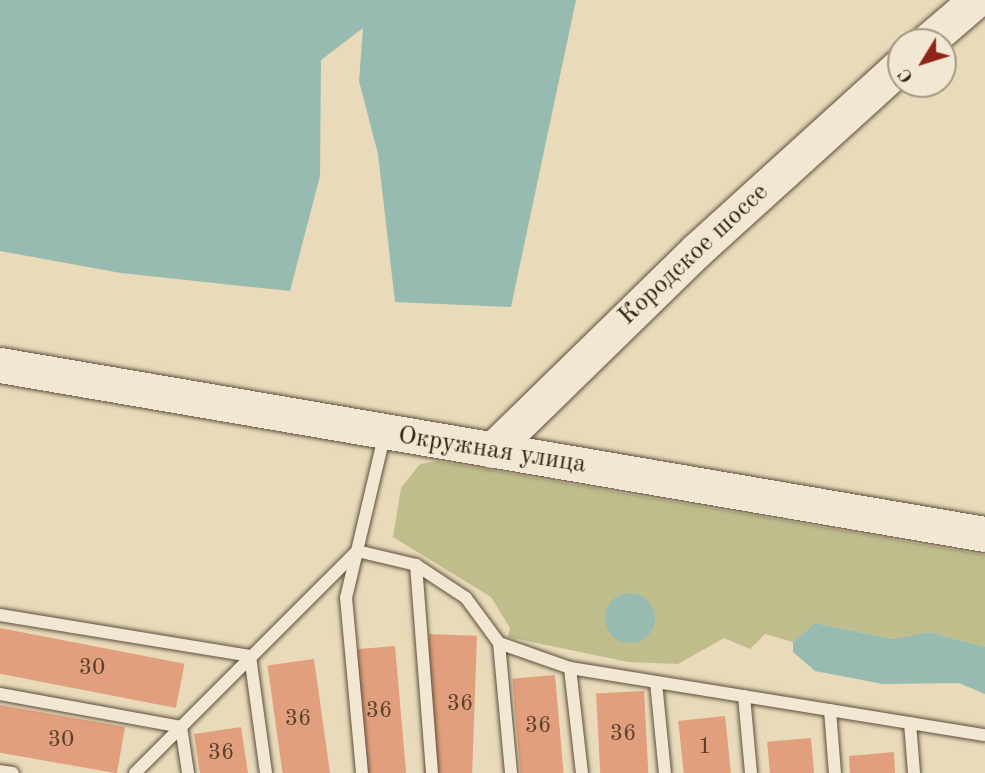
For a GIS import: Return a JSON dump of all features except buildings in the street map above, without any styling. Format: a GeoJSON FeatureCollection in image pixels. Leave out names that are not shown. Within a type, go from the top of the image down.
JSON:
{"type":"FeatureCollection","features":[{"type":"Feature","properties":{"kind":"main road"},"geometry":{"type":"LineString","coordinates":[[943,28],[976,0]]}},
{"type":"Feature","properties":{"kind":"main road","name":"Кородское шоссе"},"geometry":{"type":"LineString","coordinates":[[492,450],[697,250],[887,78]]}},
{"type":"Feature","properties":{"kind":"main road","name":"Окружная улица"},"geometry":{"type":"LineString","coordinates":[[0,365],[985,534]]}},
{"type":"Feature","properties":{"kind":"lane"},"geometry":{"type":"LineString","coordinates":[[362,773],[346,598],[385,433]]}},
{"type":"Feature","properties":{"kind":"lane"},"geometry":{"type":"LineString","coordinates":[[357,551],[416,565],[466,597],[499,643],[511,773]]}},
{"type":"Feature","properties":{"kind":"lane"},"geometry":{"type":"LineString","coordinates":[[135,773],[357,551]]}},
{"type":"Feature","properties":{"kind":"lane"},"geometry":{"type":"LineString","coordinates":[[416,565],[432,773]]}},
{"type":"Feature","properties":{"kind":"lane"},"geometry":{"type":"LineString","coordinates":[[0,615],[250,656]]}},
{"type":"Feature","properties":{"kind":"lane"},"geometry":{"type":"LineString","coordinates":[[499,643],[570,668],[985,735]]}},
{"type":"Feature","properties":{"kind":"lane"},"geometry":{"type":"LineString","coordinates":[[250,656],[266,773]]}},
{"type":"Feature","properties":{"kind":"lane"},"geometry":{"type":"LineString","coordinates":[[570,668],[582,773]]}},
{"type":"Feature","properties":{"kind":"lane"},"geometry":{"type":"LineString","coordinates":[[656,682],[665,773]]}},
{"type":"Feature","properties":{"kind":"lane"},"geometry":{"type":"LineString","coordinates":[[0,694],[181,727]]}},
{"type":"Feature","properties":{"kind":"lane"},"geometry":{"type":"LineString","coordinates":[[744,696],[751,773]]}},
{"type":"Feature","properties":{"kind":"lane"},"geometry":{"type":"LineString","coordinates":[[830,710],[835,773]]}},
{"type":"Feature","properties":{"kind":"lane"},"geometry":{"type":"LineString","coordinates":[[910,723],[914,773]]}},
{"type":"Feature","properties":{"kind":"lane"},"geometry":{"type":"LineString","coordinates":[[181,727],[188,773]]}},
{"type":"Feature","properties":{"kind":"lane"},"geometry":{"type":"LineString","coordinates":[[0,771],[13,773]]}},
{"type":"Feature","properties":{"kind":"shaded area"},"geometry":{"type":"Polygon","coordinates":[[[437,461],[985,555],[985,647],[930,632],[892,639],[815,623],[793,642],[765,634],[750,649],[724,638],[678,664],[628,662],[508,637],[510,628],[491,597],[393,537],[401,488],[420,464],[437,461]]]}},
{"type":"Feature","properties":{"kind":"water"},"geometry":{"type":"Polygon","coordinates":[[[0,0],[576,0],[511,307],[395,302],[378,154],[359,81],[363,28],[321,60],[320,176],[290,291],[121,273],[0,251],[0,0]]]}},
{"type":"Feature","properties":{"kind":"water"},"geometry":{"type":"Polygon","coordinates":[[[630,593],[647,601],[655,618],[647,635],[630,643],[613,635],[605,618],[613,601],[630,593]]]}},
{"type":"Feature","properties":{"kind":"water"},"geometry":{"type":"Polygon","coordinates":[[[815,623],[892,639],[930,632],[985,647],[985,694],[959,683],[883,684],[815,671],[793,652],[793,642],[815,623]]]}}]}
